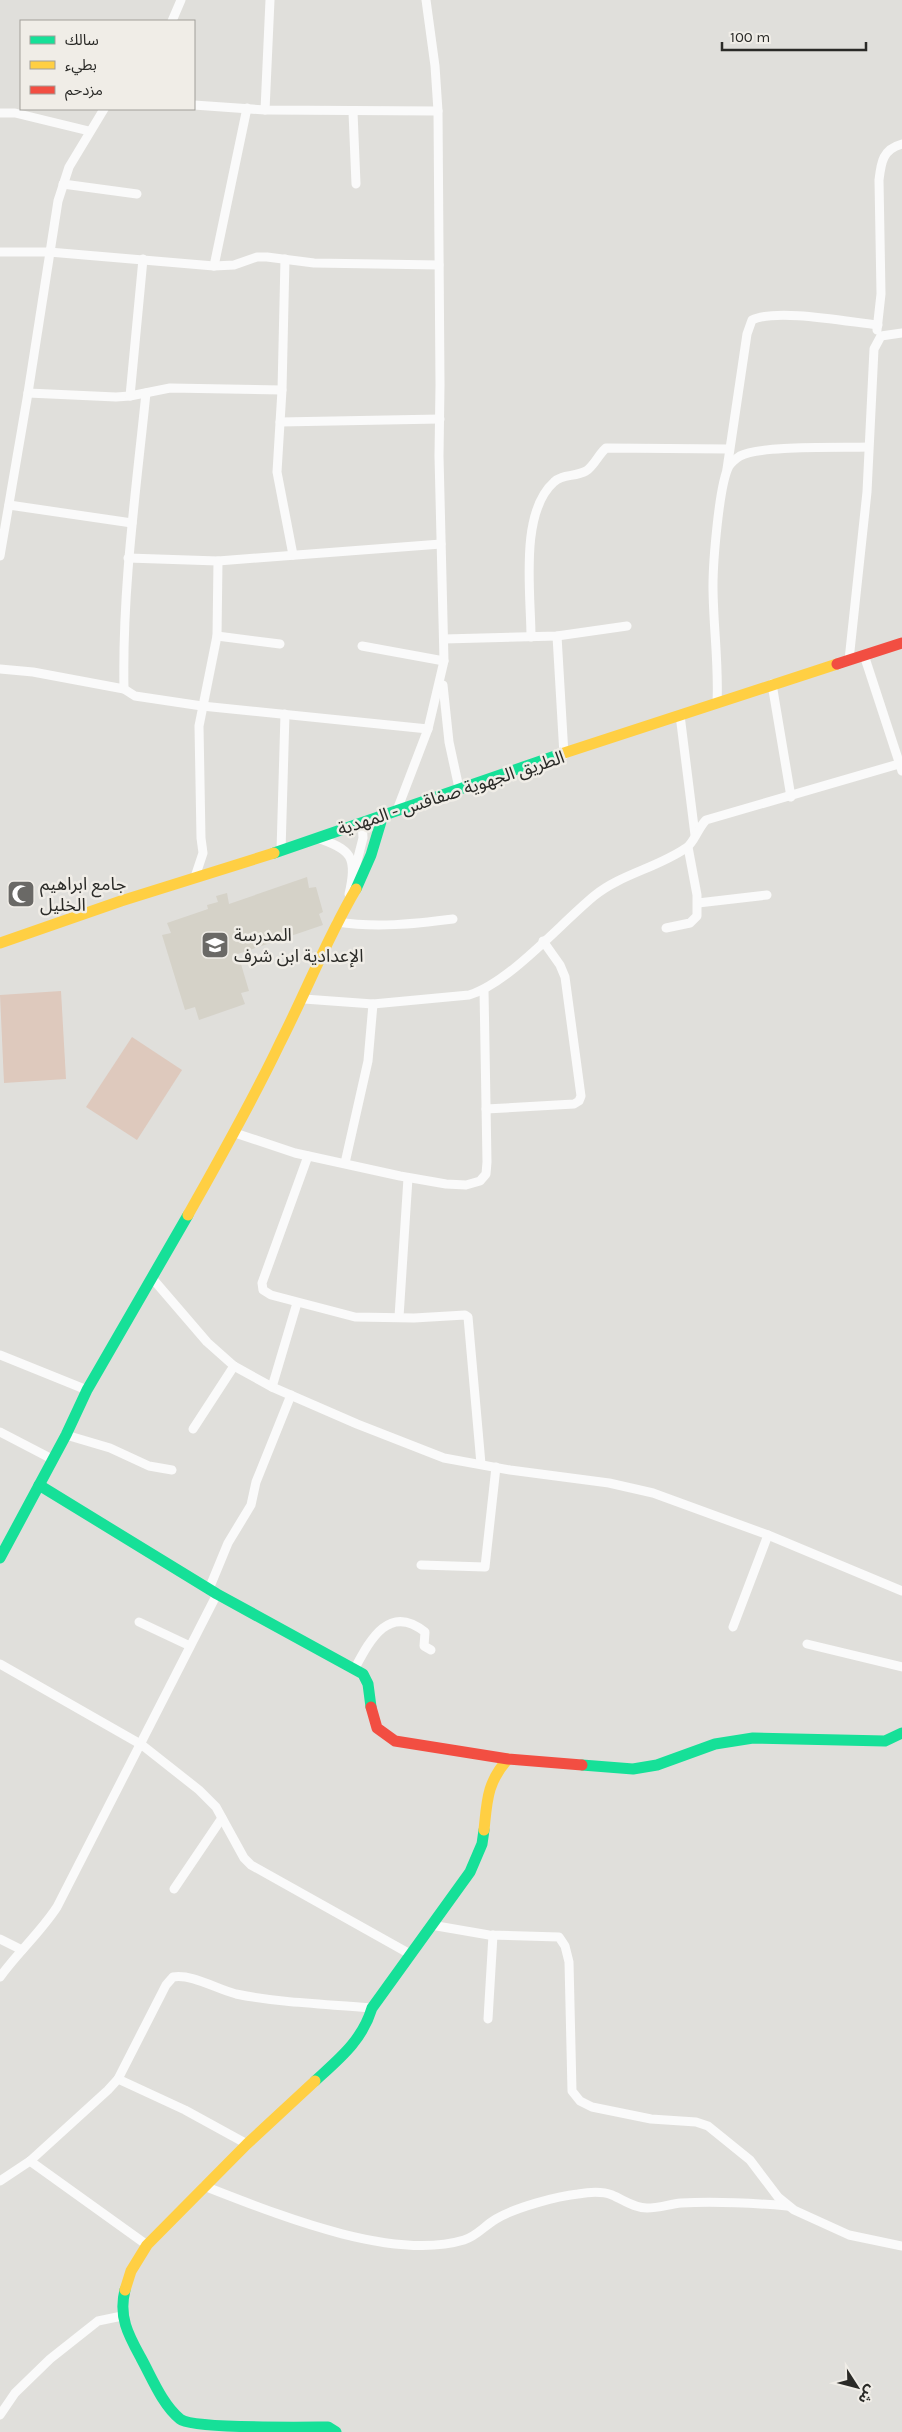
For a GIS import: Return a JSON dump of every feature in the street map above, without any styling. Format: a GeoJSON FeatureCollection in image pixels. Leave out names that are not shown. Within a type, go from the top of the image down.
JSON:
{"type":"FeatureCollection","features":[{"type":"Feature","properties":{"kind":"street"},"geometry":{"type":"LineString","coordinates":[[172,20],[181,0]]}},
{"type":"Feature","properties":{"kind":"street"},"geometry":{"type":"LineString","coordinates":[[265,110],[270,0]]}},
{"type":"Feature","properties":{"kind":"street"},"geometry":{"type":"LineString","coordinates":[[396,810],[428,729],[444,661],[441,544],[438,111],[436,66],[426,0]]}},
{"type":"Feature","properties":{"kind":"street"},"geometry":{"type":"LineString","coordinates":[[428,11],[432,0]]}},
{"type":"Feature","properties":{"kind":"street"},"geometry":{"type":"LineString","coordinates":[[195,105],[265,110],[438,111]]}},
{"type":"Feature","properties":{"kind":"street"},"geometry":{"type":"LineString","coordinates":[[214,266],[247,108]]}},
{"type":"Feature","properties":{"kind":"street"},"geometry":{"type":"LineString","coordinates":[[0,556],[4,521],[9,505],[28,393],[49,252],[63,184],[69,167],[103,110]]}},
{"type":"Feature","properties":{"kind":"street"},"geometry":{"type":"LineString","coordinates":[[353,112],[356,184]]}},
{"type":"Feature","properties":{"kind":"street"},"geometry":{"type":"LineString","coordinates":[[0,113],[15,113],[89,131]]}},
{"type":"Feature","properties":{"kind":"street"},"geometry":{"type":"LineString","coordinates":[[849,660],[867,492],[871,385],[881,294],[879,180],[881,163],[886,152],[902,144]]}},
{"type":"Feature","properties":{"kind":"street"},"geometry":{"type":"LineString","coordinates":[[63,184],[137,194]]}},
{"type":"Feature","properties":{"kind":"street"},"geometry":{"type":"LineString","coordinates":[[0,252],[49,252],[214,266],[234,266],[257,257],[314,263],[439,265]]}},
{"type":"Feature","properties":{"kind":"street"},"geometry":{"type":"LineString","coordinates":[[130,396],[143,259]]}},
{"type":"Feature","properties":{"kind":"street"},"geometry":{"type":"LineString","coordinates":[[285,259],[282,390],[277,478],[293,555]]}},
{"type":"Feature","properties":{"kind":"street"},"geometry":{"type":"LineString","coordinates":[[726,476],[747,334],[752,320],[762,315],[878,325]]}},
{"type":"Feature","properties":{"kind":"street"},"geometry":{"type":"LineString","coordinates":[[876,342],[881,336],[902,333]]}},
{"type":"Feature","properties":{"kind":"street"},"geometry":{"type":"LineString","coordinates":[[28,393],[130,396],[170,388],[282,390]]}},
{"type":"Feature","properties":{"kind":"street"},"geometry":{"type":"LineString","coordinates":[[124,688],[123,645],[128,558],[146,393]]}},
{"type":"Feature","properties":{"kind":"street"},"geometry":{"type":"LineString","coordinates":[[280,422],[440,420]]}},
{"type":"Feature","properties":{"kind":"street"},"geometry":{"type":"LineString","coordinates":[[531,637],[530,531],[542,497],[553,482],[562,477],[574,476],[591,468],[600,453],[606,448],[729,449]]}},
{"type":"Feature","properties":{"kind":"street"},"geometry":{"type":"LineString","coordinates":[[717,703],[718,671],[713,585],[720,503],[729,466],[747,453],[784,449],[868,448]]}},
{"type":"Feature","properties":{"kind":"street"},"geometry":{"type":"LineString","coordinates":[[9,505],[132,523]]}},
{"type":"Feature","properties":{"kind":"street"},"geometry":{"type":"LineString","coordinates":[[128,558],[218,561],[441,544]]}},
{"type":"Feature","properties":{"kind":"street"},"geometry":{"type":"LineString","coordinates":[[194,878],[203,853],[199,726],[217,636],[218,561]]}},
{"type":"Feature","properties":{"kind":"street"},"geometry":{"type":"LineString","coordinates":[[444,639],[557,636],[627,626]]}},
{"type":"Feature","properties":{"kind":"street"},"geometry":{"type":"LineString","coordinates":[[217,636],[280,644]]}},
{"type":"Feature","properties":{"kind":"street"},"geometry":{"type":"LineString","coordinates":[[557,636],[564,755]]}},
{"type":"Feature","properties":{"kind":"street","name":"الطريق الجهوية صفاقس - المهدية"},"geometry":{"type":"LineString","coordinates":[[0,943],[281,851],[459,788],[902,643]]}},
{"type":"Feature","properties":{"kind":"street"},"geometry":{"type":"LineString","coordinates":[[362,646],[444,661]]}},
{"type":"Feature","properties":{"kind":"street"},"geometry":{"type":"LineString","coordinates":[[304,999],[372,1004],[469,995],[484,990],[598,894],[620,880],[688,848],[706,820],[901,766],[864,655]]}},
{"type":"Feature","properties":{"kind":"street"},"geometry":{"type":"LineString","coordinates":[[0,669],[33,672],[124,688],[135,696],[202,706],[428,729]]}},
{"type":"Feature","properties":{"kind":"street"},"geometry":{"type":"LineString","coordinates":[[442,675],[449,742],[459,788]]}},
{"type":"Feature","properties":{"kind":"street"},"geometry":{"type":"LineString","coordinates":[[772,684],[791,797]]}},
{"type":"Feature","properties":{"kind":"street"},"geometry":{"type":"LineString","coordinates":[[281,851],[285,714]]}},
{"type":"Feature","properties":{"kind":"street"},"geometry":{"type":"LineString","coordinates":[[680,715],[695,835]]}},
{"type":"Feature","properties":{"kind":"street"},"geometry":{"type":"LineString","coordinates":[[346,902],[361,879],[370,858],[383,815]]}},
{"type":"Feature","properties":{"kind":"street"},"geometry":{"type":"LineString","coordinates":[[0,1558],[66,1435],[87,1390],[235,1133],[304,999],[346,902],[363,838],[362,822]]}},
{"type":"Feature","properties":{"kind":"street"},"geometry":{"type":"LineString","coordinates":[[317,838],[344,848],[350,857],[352,881]]}},
{"type":"Feature","properties":{"kind":"street"},"geometry":{"type":"LineString","coordinates":[[666,928],[693,922],[697,916],[698,903],[688,848]]}},
{"type":"Feature","properties":{"kind":"street"},"geometry":{"type":"LineString","coordinates":[[698,903],[767,896]]}},
{"type":"Feature","properties":{"kind":"street"},"geometry":{"type":"LineString","coordinates":[[337,922],[361,925],[405,925],[453,918]]}},
{"type":"Feature","properties":{"kind":"street"},"geometry":{"type":"LineString","coordinates":[[486,1108],[574,1104],[579,1101],[581,1096],[565,977],[560,965],[543,941]]}},
{"type":"Feature","properties":{"kind":"street"},"geometry":{"type":"LineString","coordinates":[[235,1133],[308,1156],[408,1178],[466,1185],[480,1181],[486,1169],[484,990]]}},
{"type":"Feature","properties":{"kind":"street"},"geometry":{"type":"LineString","coordinates":[[345,1163],[368,1062],[372,1004]]}},
{"type":"Feature","properties":{"kind":"street"},"geometry":{"type":"LineString","coordinates":[[308,1156],[262,1283],[263,1290],[297,1303],[355,1317],[465,1315],[468,1317],[481,1464]]}},
{"type":"Feature","properties":{"kind":"street"},"geometry":{"type":"LineString","coordinates":[[399,1317],[408,1178]]}},
{"type":"Feature","properties":{"kind":"street"},"geometry":{"type":"LineString","coordinates":[[152,1278],[207,1342],[234,1366],[272,1387],[421,1450],[444,1458],[609,1483],[653,1493],[768,1535],[902,1591]]}},
{"type":"Feature","properties":{"kind":"street"},"geometry":{"type":"LineString","coordinates":[[272,1387],[297,1303]]}},
{"type":"Feature","properties":{"kind":"street"},"geometry":{"type":"LineString","coordinates":[[0,1355],[87,1390]]}},
{"type":"Feature","properties":{"kind":"street"},"geometry":{"type":"LineString","coordinates":[[193,1429],[234,1366]]}},
{"type":"Feature","properties":{"kind":"street"},"geometry":{"type":"LineString","coordinates":[[0,1977],[22,1950],[35,1938],[57,1907],[142,1745],[190,1646],[213,1592],[228,1543],[252,1506],[256,1482],[291,1395]]}},
{"type":"Feature","properties":{"kind":"street"},"geometry":{"type":"LineString","coordinates":[[0,1432],[52,1459]]}},
{"type":"Feature","properties":{"kind":"street"},"geometry":{"type":"LineString","coordinates":[[66,1435],[110,1448],[149,1466],[172,1470]]}},
{"type":"Feature","properties":{"kind":"street"},"geometry":{"type":"LineString","coordinates":[[421,1565],[483,1568],[485,1566],[496,1467]]}},
{"type":"Feature","properties":{"kind":"street"},"geometry":{"type":"LineString","coordinates":[[39,1485],[213,1592],[363,1674],[368,1680],[374,1724],[379,1733],[395,1741],[508,1759],[633,1769],[652,1766],[697,1749],[738,1739],[875,1741],[885,1740],[902,1733]]}},
{"type":"Feature","properties":{"kind":"street"},"geometry":{"type":"LineString","coordinates":[[733,1627],[768,1535]]}},
{"type":"Feature","properties":{"kind":"street"},"geometry":{"type":"LineString","coordinates":[[354,1668],[367,1646],[383,1626],[400,1621],[418,1626],[425,1632],[424,1646],[431,1650]]}},
{"type":"Feature","properties":{"kind":"street"},"geometry":{"type":"LineString","coordinates":[[139,1622],[190,1646]]}},
{"type":"Feature","properties":{"kind":"street"},"geometry":{"type":"LineString","coordinates":[[807,1644],[902,1667]]}},
{"type":"Feature","properties":{"kind":"street"},"geometry":{"type":"LineString","coordinates":[[0,1664],[142,1745],[212,1801],[244,1858],[251,1865],[410,1954]]}},
{"type":"Feature","properties":{"kind":"street"},"geometry":{"type":"LineString","coordinates":[[336,2432],[328,2427],[236,2426],[189,2423],[181,2420],[166,2403],[127,2333],[122,2316],[128,2280],[147,2245],[246,2144],[353,2046],[367,2025],[372,2008],[460,1887],[477,1858],[482,1844],[488,1791],[495,1775],[508,1759]]}},
{"type":"Feature","properties":{"kind":"street"},"geometry":{"type":"LineString","coordinates":[[174,1889],[222,1818]]}},
{"type":"Feature","properties":{"kind":"street"},"geometry":{"type":"LineString","coordinates":[[431,1925],[493,1935],[559,1937],[565,1946],[569,1962],[572,2091],[580,2101],[592,2107],[651,2119],[696,2122],[708,2126],[750,2160],[787,2206],[849,2235],[902,2246]]}},
{"type":"Feature","properties":{"kind":"street"},"geometry":{"type":"LineString","coordinates":[[488,2019],[493,1935]]}},
{"type":"Feature","properties":{"kind":"street"},"geometry":{"type":"LineString","coordinates":[[0,1939],[22,1950]]}},
{"type":"Feature","properties":{"kind":"street"},"geometry":{"type":"LineString","coordinates":[[0,2181],[30,2162],[118,2079],[166,1985],[173,1977],[189,1978],[222,1990],[252,1996],[372,2008]]}},
{"type":"Feature","properties":{"kind":"street"},"geometry":{"type":"LineString","coordinates":[[118,2079],[192,2113],[246,2144]]}},
{"type":"Feature","properties":{"kind":"street"},"geometry":{"type":"LineString","coordinates":[[30,2162],[147,2245]]}},
{"type":"Feature","properties":{"kind":"street"},"geometry":{"type":"LineString","coordinates":[[204,2186],[322,2228],[415,2245],[438,2245],[464,2240],[476,2235],[506,2215],[542,2202],[578,2194],[604,2193],[635,2206],[647,2208],[679,2203],[724,2202],[787,2206]]}},
{"type":"Feature","properties":{"kind":"street"},"geometry":{"type":"LineString","coordinates":[[0,2415],[15,2393],[58,2353],[98,2321],[122,2316]]}},
{"type":"Feature","properties":{"kind":"shaded area","name":"المدرسة الإعدادية ابن شرف"},"geometry":{"type":"Polygon","coordinates":[[[307,877],[309,888],[316,887],[323,912],[319,914],[323,925],[238,954],[249,991],[241,993],[245,1004],[199,1020],[195,1007],[185,1010],[162,935],[171,933],[167,923],[208,909],[207,905],[218,902],[216,896],[227,893],[229,904],[307,877]]]}},
{"type":"Feature","properties":{"kind":"shaded area"},"geometry":{"type":"Polygon","coordinates":[[[61,991],[66,1079],[4,1083],[0,995],[61,991]]]}},
{"type":"Feature","properties":{"kind":"shaded area"},"geometry":{"type":"Polygon","coordinates":[[[132,1037],[182,1070],[137,1140],[86,1107],[132,1037]]]}},
{"type":"Feature","properties":{"kind":"traffic: fast"},"geometry":{"type":"LineString","coordinates":[[274,853],[561,754]]}},
{"type":"Feature","properties":{"kind":"traffic: fast"},"geometry":{"type":"LineString","coordinates":[[356,889],[371,855],[383,815]]}},
{"type":"Feature","properties":{"kind":"traffic: fast"},"geometry":{"type":"LineString","coordinates":[[0,1558],[66,1435],[87,1390],[188,1215]]}},
{"type":"Feature","properties":{"kind":"traffic: fast"},"geometry":{"type":"LineString","coordinates":[[39,1485],[217,1594],[363,1674],[368,1684],[371,1707]]}},
{"type":"Feature","properties":{"kind":"traffic: fast"},"geometry":{"type":"LineString","coordinates":[[582,1765],[633,1769],[657,1765],[715,1744],[753,1738],[885,1741],[902,1733]]}},
{"type":"Feature","properties":{"kind":"traffic: fast"},"geometry":{"type":"LineString","coordinates":[[315,2081],[356,2040],[368,2020],[372,2008],[470,1872],[482,1844],[484,1830]]}},
{"type":"Feature","properties":{"kind":"traffic: fast"},"geometry":{"type":"LineString","coordinates":[[125,2290],[123,2300],[124,2318],[132,2342],[153,2382],[168,2406],[180,2419],[189,2422],[226,2426],[328,2427],[336,2432]]}},
{"type":"Feature","properties":{"kind":"traffic: slow"},"geometry":{"type":"LineString","coordinates":[[561,754],[837,664]]}},
{"type":"Feature","properties":{"kind":"traffic: slow"},"geometry":{"type":"LineString","coordinates":[[0,943],[121,901],[274,853]]}},
{"type":"Feature","properties":{"kind":"traffic: slow"},"geometry":{"type":"LineString","coordinates":[[188,1215],[258,1087],[356,889]]}},
{"type":"Feature","properties":{"kind":"traffic: slow"},"geometry":{"type":"LineString","coordinates":[[484,1830],[489,1792],[501,1767],[508,1759]]}},
{"type":"Feature","properties":{"kind":"traffic: slow"},"geometry":{"type":"LineString","coordinates":[[125,2290],[131,2271],[147,2245],[247,2144],[315,2081]]}},
{"type":"Feature","properties":{"kind":"traffic: jam"},"geometry":{"type":"LineString","coordinates":[[837,664],[902,643]]}},
{"type":"Feature","properties":{"kind":"traffic: jam"},"geometry":{"type":"LineString","coordinates":[[371,1707],[377,1728],[395,1741],[508,1759],[582,1765]]}},
{"type":"Feature","properties":{"kind":"place","name":"جامع ابراهيم الخليل"},"geometry":{"type":"Point","coordinates":[21,894]}},
{"type":"Feature","properties":{"kind":"place","name":"المدرسة الإعدادية ابن شرف"},"geometry":{"type":"Point","coordinates":[215,945]}}]}
